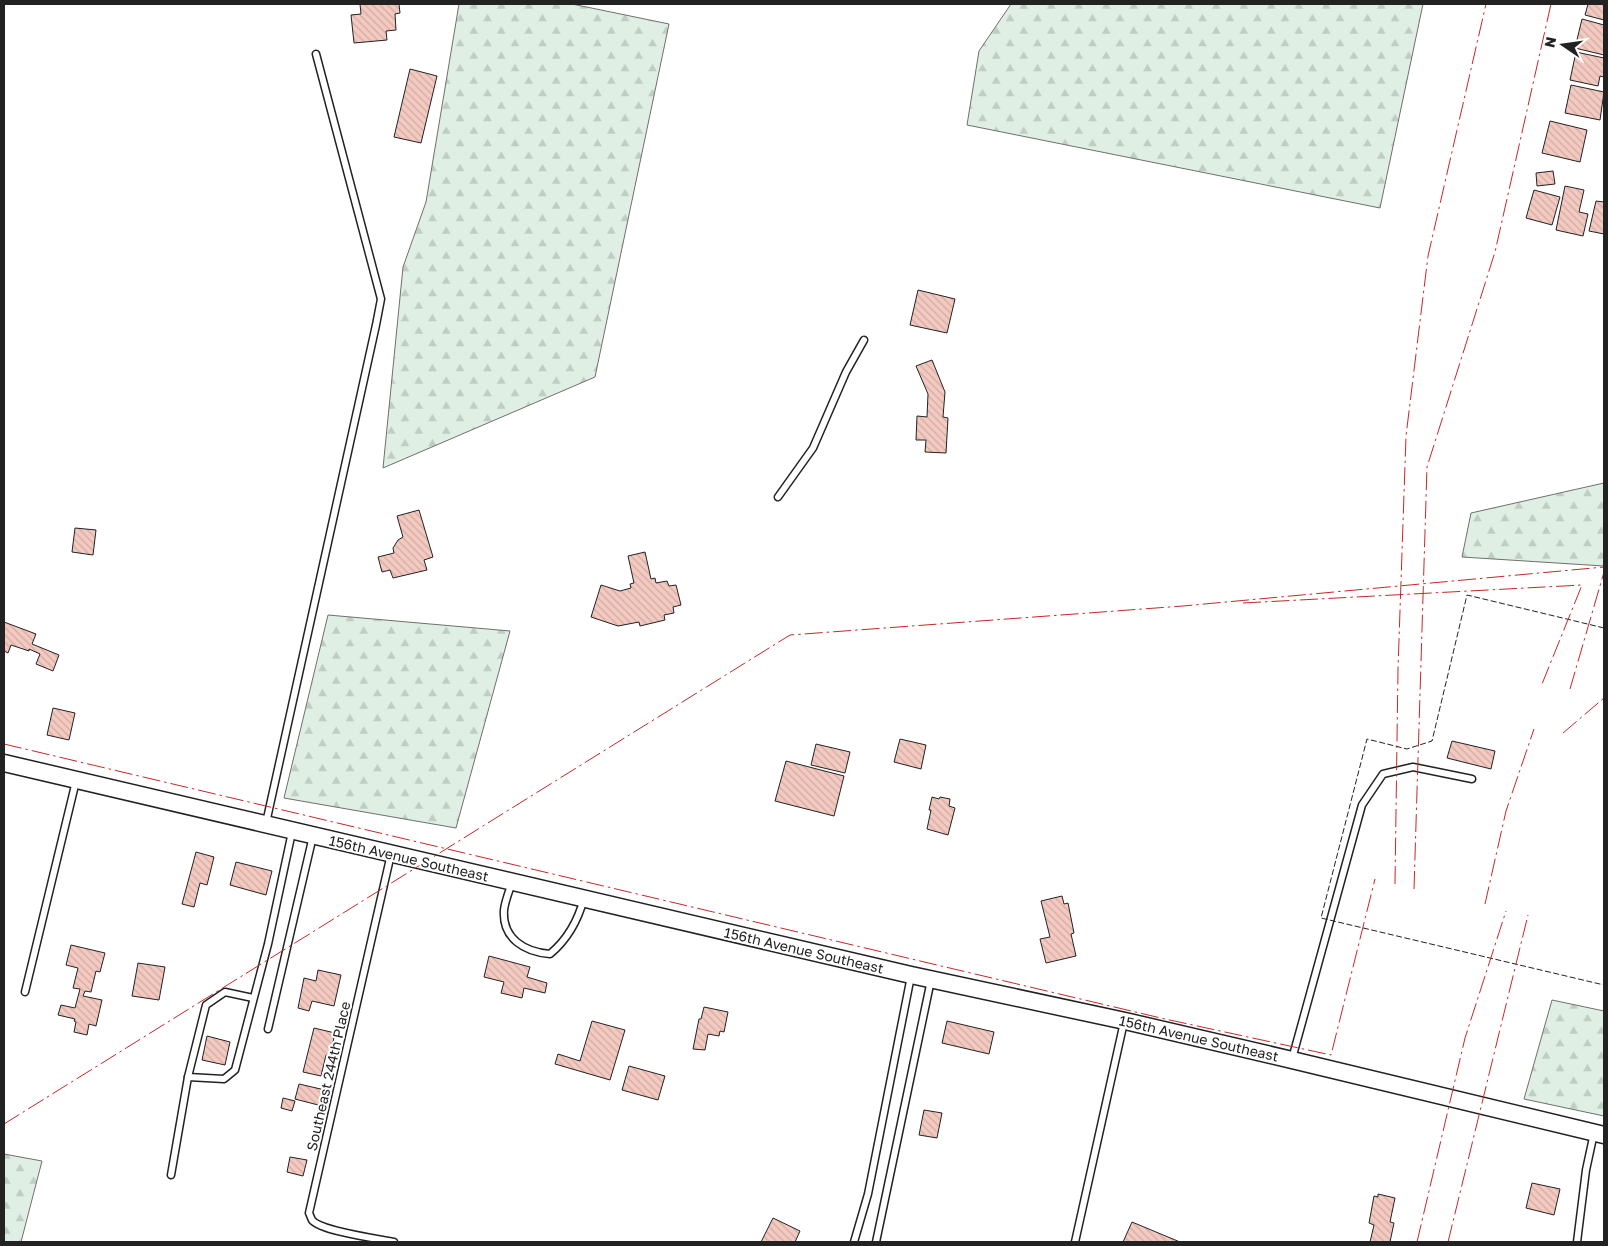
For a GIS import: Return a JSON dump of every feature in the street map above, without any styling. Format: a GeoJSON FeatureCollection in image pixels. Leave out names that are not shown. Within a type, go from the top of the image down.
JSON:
{"type":"FeatureCollection","features":[{"type":"Feature","properties":{"kind":"street","name":"156th Avenue Southeast"},"geometry":{"type":"LineString","coordinates":[[4,763],[911,975],[1292,1060],[1599,1134]]}},
{"type":"Feature","properties":{"kind":"lane"},"geometry":{"type":"LineString","coordinates":[[266,824],[381,299],[368,256],[316,54]]}},
{"type":"Feature","properties":{"kind":"lane"},"geometry":{"type":"LineString","coordinates":[[778,497],[813,448],[846,372],[864,340]]}},
{"type":"Feature","properties":{"kind":"lane"},"geometry":{"type":"LineString","coordinates":[[1292,1060],[1362,805],[1383,774],[1413,767],[1472,779]]}},
{"type":"Feature","properties":{"kind":"lane"},"geometry":{"type":"LineString","coordinates":[[25,992],[76,780]]}},
{"type":"Feature","properties":{"kind":"lane"},"geometry":{"type":"LineString","coordinates":[[188,1077],[224,1079],[236,1070],[268,944],[292,830]]}},
{"type":"Feature","properties":{"kind":"lane"},"geometry":{"type":"LineString","coordinates":[[268,1029],[314,835]]}},
{"type":"Feature","properties":{"kind":"lane","name":"Southeast 244th Place"},"geometry":{"type":"LineString","coordinates":[[391,853],[309,1213],[312,1220],[319,1226],[394,1242]]}},
{"type":"Feature","properties":{"kind":"lane"},"geometry":{"type":"LineString","coordinates":[[512,882],[504,909],[505,923],[510,937],[524,948],[538,953],[550,954],[559,946],[580,914],[584,898]]}},
{"type":"Feature","properties":{"kind":"lane"},"geometry":{"type":"LineString","coordinates":[[854,1242],[868,1194],[911,975]]}},
{"type":"Feature","properties":{"kind":"lane"},"geometry":{"type":"LineString","coordinates":[[876,1242],[931,979]]}},
{"type":"Feature","properties":{"kind":"lane"},"geometry":{"type":"LineString","coordinates":[[171,1175],[188,1077],[206,1005],[226,992],[253,998]]}},
{"type":"Feature","properties":{"kind":"lane"},"geometry":{"type":"LineString","coordinates":[[1075,1242],[1124,1021]]}},
{"type":"Feature","properties":{"kind":"lane"},"geometry":{"type":"LineString","coordinates":[[1577,1242],[1586,1170],[1599,1134]]}},
{"type":"Feature","properties":{"kind":"green space"},"geometry":{"type":"Polygon","coordinates":[[[459,4],[572,4],[669,24],[595,377],[383,468],[403,267],[426,202],[459,4]]]}},
{"type":"Feature","properties":{"kind":"green space"},"geometry":{"type":"Polygon","coordinates":[[[1011,4],[1423,4],[1380,208],[967,125],[979,51],[1011,4]]]}},
{"type":"Feature","properties":{"kind":"green space"},"geometry":{"type":"Polygon","coordinates":[[[1604,483],[1604,566],[1462,557],[1471,513],[1604,483]]]}},
{"type":"Feature","properties":{"kind":"green space"},"geometry":{"type":"Polygon","coordinates":[[[328,615],[510,631],[456,828],[284,798],[328,615]]]}},
{"type":"Feature","properties":{"kind":"green space"},"geometry":{"type":"Polygon","coordinates":[[[1552,1000],[1604,1011],[1604,1116],[1524,1099],[1552,1000]]]}},
{"type":"Feature","properties":{"kind":"green space"},"geometry":{"type":"Polygon","coordinates":[[[4,1154],[42,1161],[21,1242],[4,1242],[4,1154]]]}},
{"type":"Feature","properties":{"kind":"building"},"geometry":{"type":"Polygon","coordinates":[[[360,4],[399,4],[400,13],[395,14],[396,30],[386,31],[387,40],[354,43],[351,15],[361,14],[360,4]]]}},
{"type":"Feature","properties":{"kind":"building"},"geometry":{"type":"Polygon","coordinates":[[[1588,4],[1604,4],[1604,20],[1585,15],[1588,4]]]}},
{"type":"Feature","properties":{"kind":"building"},"geometry":{"type":"Polygon","coordinates":[[[1582,19],[1604,25],[1604,55],[1575,48],[1582,19]]]}},
{"type":"Feature","properties":{"kind":"building"},"geometry":{"type":"Polygon","coordinates":[[[1576,52],[1604,58],[1604,77],[1600,76],[1598,86],[1570,80],[1576,52]]]}},
{"type":"Feature","properties":{"kind":"building"},"geometry":{"type":"Polygon","coordinates":[[[410,69],[437,76],[421,143],[394,137],[410,69]]]}},
{"type":"Feature","properties":{"kind":"building"},"geometry":{"type":"Polygon","coordinates":[[[1571,85],[1604,92],[1600,120],[1565,113],[1571,85]]]}},
{"type":"Feature","properties":{"kind":"building"},"geometry":{"type":"Polygon","coordinates":[[[1550,121],[1587,130],[1580,162],[1542,153],[1550,121]]]}},
{"type":"Feature","properties":{"kind":"building"},"geometry":{"type":"Polygon","coordinates":[[[1553,171],[1555,184],[1537,186],[1536,173],[1553,171]]]}},
{"type":"Feature","properties":{"kind":"building"},"geometry":{"type":"Polygon","coordinates":[[[1565,186],[1584,190],[1579,212],[1588,214],[1583,236],[1556,230],[1565,186]]]}},
{"type":"Feature","properties":{"kind":"building"},"geometry":{"type":"Polygon","coordinates":[[[1534,190],[1560,197],[1552,225],[1526,218],[1534,190]]]}},
{"type":"Feature","properties":{"kind":"building"},"geometry":{"type":"Polygon","coordinates":[[[1596,201],[1604,202],[1604,234],[1589,231],[1596,201]]]}},
{"type":"Feature","properties":{"kind":"building"},"geometry":{"type":"Polygon","coordinates":[[[918,290],[955,299],[947,333],[910,325],[918,290]]]}},
{"type":"Feature","properties":{"kind":"building"},"geometry":{"type":"Polygon","coordinates":[[[932,360],[945,392],[943,417],[948,418],[946,453],[925,452],[926,440],[916,440],[917,416],[927,417],[928,394],[916,366],[932,360]]]}},
{"type":"Feature","properties":{"kind":"building"},"geometry":{"type":"Polygon","coordinates":[[[419,510],[433,557],[424,560],[427,570],[393,578],[390,570],[382,572],[378,557],[394,553],[393,548],[398,540],[403,537],[397,516],[419,510]]]}},
{"type":"Feature","properties":{"kind":"building"},"geometry":{"type":"Polygon","coordinates":[[[75,528],[96,530],[93,555],[72,552],[75,528]]]}},
{"type":"Feature","properties":{"kind":"building"},"geometry":{"type":"Polygon","coordinates":[[[645,552],[651,579],[655,578],[656,583],[667,581],[669,586],[676,585],[681,605],[673,607],[674,613],[664,615],[665,620],[640,626],[639,622],[618,626],[591,617],[601,585],[620,591],[631,588],[630,584],[634,583],[628,556],[645,552]]]}},
{"type":"Feature","properties":{"kind":"building"},"geometry":{"type":"Polygon","coordinates":[[[4,622],[36,634],[32,644],[59,655],[53,671],[36,664],[40,654],[29,649],[29,651],[11,645],[8,653],[4,651],[4,622]]]}},
{"type":"Feature","properties":{"kind":"building"},"geometry":{"type":"Polygon","coordinates":[[[53,708],[75,713],[69,740],[47,735],[53,708]]]}},
{"type":"Feature","properties":{"kind":"building"},"geometry":{"type":"Polygon","coordinates":[[[900,739],[926,745],[921,769],[894,762],[900,739]]]}},
{"type":"Feature","properties":{"kind":"building"},"geometry":{"type":"Polygon","coordinates":[[[1452,741],[1495,751],[1491,769],[1447,758],[1452,741]]]}},
{"type":"Feature","properties":{"kind":"building"},"geometry":{"type":"Polygon","coordinates":[[[816,744],[850,752],[845,773],[811,765],[816,744]]]}},
{"type":"Feature","properties":{"kind":"building"},"geometry":{"type":"Polygon","coordinates":[[[786,761],[844,776],[834,816],[775,801],[786,761]]]}},
{"type":"Feature","properties":{"kind":"building"},"geometry":{"type":"Polygon","coordinates":[[[932,797],[950,799],[949,806],[955,808],[948,835],[927,829],[932,797]]]}},
{"type":"Feature","properties":{"kind":"building"},"geometry":{"type":"Polygon","coordinates":[[[196,852],[214,857],[207,885],[200,883],[194,907],[182,904],[196,852]]]}},
{"type":"Feature","properties":{"kind":"building"},"geometry":{"type":"Polygon","coordinates":[[[236,862],[272,871],[266,895],[230,885],[236,862]]]}},
{"type":"Feature","properties":{"kind":"building"},"geometry":{"type":"Polygon","coordinates":[[[1062,896],[1064,904],[1068,903],[1074,933],[1071,934],[1076,956],[1046,963],[1040,939],[1050,937],[1041,901],[1062,896]]]}},
{"type":"Feature","properties":{"kind":"building"},"geometry":{"type":"Polygon","coordinates":[[[71,945],[105,953],[100,972],[96,971],[91,992],[85,991],[83,996],[102,1000],[96,1026],[89,1024],[87,1035],[74,1032],[75,1019],[58,1015],[61,1005],[75,1008],[80,989],[73,988],[78,968],[66,965],[71,945]]]}},
{"type":"Feature","properties":{"kind":"building"},"geometry":{"type":"Polygon","coordinates":[[[489,956],[530,967],[527,977],[547,983],[545,993],[524,988],[522,998],[501,993],[504,982],[484,977],[489,956]]]}},
{"type":"Feature","properties":{"kind":"building"},"geometry":{"type":"Polygon","coordinates":[[[138,963],[165,967],[159,1000],[132,996],[138,963]]]}},
{"type":"Feature","properties":{"kind":"building"},"geometry":{"type":"Polygon","coordinates":[[[318,970],[341,975],[334,1006],[312,1001],[309,1011],[298,1008],[304,978],[316,981],[318,970]]]}},
{"type":"Feature","properties":{"kind":"building"},"geometry":{"type":"Polygon","coordinates":[[[704,1007],[728,1012],[724,1032],[720,1031],[719,1036],[708,1034],[705,1050],[693,1049],[699,1019],[701,1019],[704,1007]]]}},
{"type":"Feature","properties":{"kind":"building"},"geometry":{"type":"Polygon","coordinates":[[[592,1021],[625,1030],[610,1080],[555,1064],[558,1054],[580,1061],[592,1021]]]}},
{"type":"Feature","properties":{"kind":"building"},"geometry":{"type":"Polygon","coordinates":[[[947,1021],[994,1032],[989,1054],[942,1043],[947,1021]]]}},
{"type":"Feature","properties":{"kind":"building"},"geometry":{"type":"Polygon","coordinates":[[[314,1028],[335,1033],[330,1056],[326,1055],[321,1076],[303,1072],[314,1028]]]}},
{"type":"Feature","properties":{"kind":"building"},"geometry":{"type":"Polygon","coordinates":[[[207,1036],[230,1042],[225,1065],[202,1060],[207,1036]]]}},
{"type":"Feature","properties":{"kind":"building"},"geometry":{"type":"Polygon","coordinates":[[[629,1066],[665,1076],[658,1100],[622,1090],[629,1066]]]}},
{"type":"Feature","properties":{"kind":"building"},"geometry":{"type":"Polygon","coordinates":[[[299,1084],[325,1090],[322,1106],[295,1099],[299,1084]]]}},
{"type":"Feature","properties":{"kind":"building"},"geometry":{"type":"Polygon","coordinates":[[[283,1098],[295,1101],[292,1111],[281,1108],[283,1098]]]}},
{"type":"Feature","properties":{"kind":"building"},"geometry":{"type":"Polygon","coordinates":[[[924,1110],[942,1113],[937,1138],[919,1135],[924,1110]]]}},
{"type":"Feature","properties":{"kind":"building"},"geometry":{"type":"Polygon","coordinates":[[[290,1157],[307,1160],[303,1176],[287,1172],[290,1157]]]}},
{"type":"Feature","properties":{"kind":"building"},"geometry":{"type":"Polygon","coordinates":[[[1532,1183],[1560,1189],[1554,1215],[1526,1208],[1532,1183]]]}},
{"type":"Feature","properties":{"kind":"building"},"geometry":{"type":"Polygon","coordinates":[[[1378,1194],[1395,1198],[1390,1222],[1394,1223],[1390,1242],[1370,1242],[1374,1225],[1369,1223],[1374,1196],[1378,1197],[1378,1194]]]}},
{"type":"Feature","properties":{"kind":"building"},"geometry":{"type":"Polygon","coordinates":[[[773,1218],[800,1231],[795,1242],[761,1242],[773,1218]]]}},
{"type":"Feature","properties":{"kind":"building"},"geometry":{"type":"Polygon","coordinates":[[[1132,1222],[1180,1242],[1123,1242],[1132,1222]]]}},
{"type":"Feature","properties":{"kind":"fence"},"geometry":{"type":"LineString","coordinates":[[1604,628],[1467,595],[1432,741],[1407,749],[1367,739],[1321,918],[1604,985]]}},
{"type":"Feature","properties":{"kind":"power"},"geometry":{"type":"LineString","coordinates":[[1395,884],[1398,669],[1406,436],[1428,256],[1486,4]]}},
{"type":"Feature","properties":{"kind":"power"},"geometry":{"type":"LineString","coordinates":[[1414,889],[1427,467],[1495,252],[1551,4]]}},
{"type":"Feature","properties":{"kind":"power"},"geometry":{"type":"LineString","coordinates":[[4,1124],[790,635],[1183,606],[1604,567]]}},
{"type":"Feature","properties":{"kind":"power"},"geometry":{"type":"LineString","coordinates":[[1570,689],[1604,572]]}},
{"type":"Feature","properties":{"kind":"power"},"geometry":{"type":"LineString","coordinates":[[1243,603],[1582,585],[1542,684]]}},
{"type":"Feature","properties":{"kind":"power"},"geometry":{"type":"LineString","coordinates":[[1563,733],[1604,698]]}},
{"type":"Feature","properties":{"kind":"power"},"geometry":{"type":"LineString","coordinates":[[1485,904],[1506,811],[1534,729]]}},
{"type":"Feature","properties":{"kind":"power"},"geometry":{"type":"LineString","coordinates":[[4,744],[1165,1019],[1331,1055],[1375,879]]}},
{"type":"Feature","properties":{"kind":"power"},"geometry":{"type":"LineString","coordinates":[[1417,1242],[1465,1038],[1506,911]]}},
{"type":"Feature","properties":{"kind":"power"},"geometry":{"type":"LineString","coordinates":[[1448,1242],[1528,915]]}}]}
